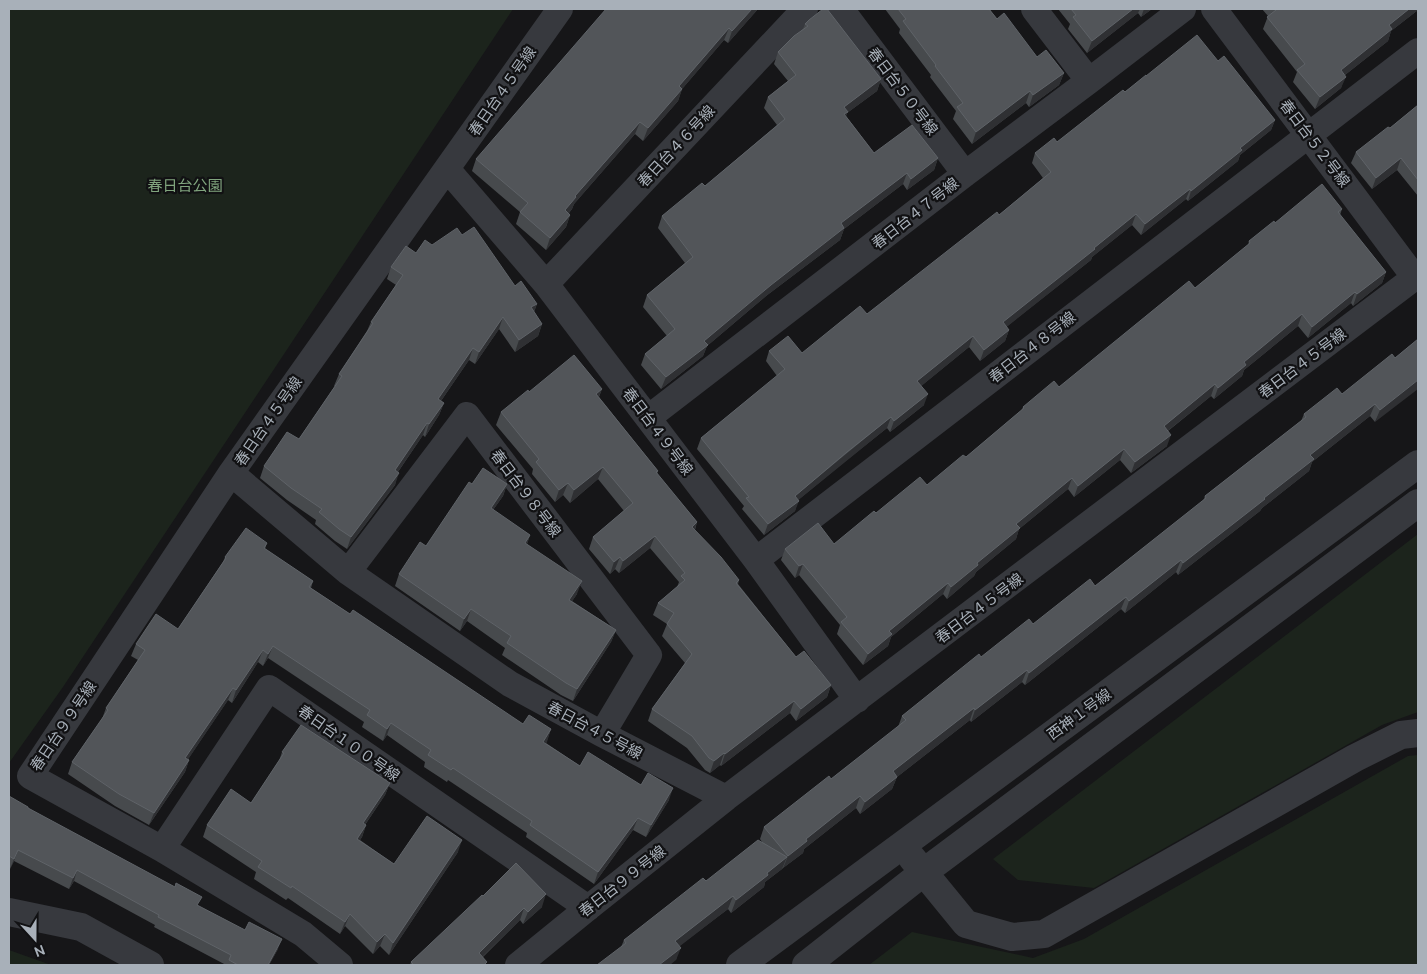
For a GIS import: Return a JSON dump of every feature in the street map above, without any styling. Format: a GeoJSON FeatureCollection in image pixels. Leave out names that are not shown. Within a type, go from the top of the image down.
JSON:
{"type":"FeatureCollection","features":[{"type":"Feature","properties":{"kind":"street","name":"春日台４５号線"},"geometry":{"type":"LineString","coordinates":[[560,9],[231,473],[348,572],[510,684],[726,798],[1417,276]]}},
{"type":"Feature","properties":{"kind":"street","name":"春日台４６号線"},"geometry":{"type":"LineString","coordinates":[[546,284],[805,9]]}},
{"type":"Feature","properties":{"kind":"street","name":"春日台５０号線"},"geometry":{"type":"LineString","coordinates":[[841,9],[965,174]]}},
{"type":"Feature","properties":{"kind":"street"},"geometry":{"type":"LineString","coordinates":[[1034,9],[1090,81]]}},
{"type":"Feature","properties":{"kind":"street","name":"春日台４７号線"},"geometry":{"type":"LineString","coordinates":[[648,418],[1183,9]]}},
{"type":"Feature","properties":{"kind":"street","name":"春日台５２号線"},"geometry":{"type":"LineString","coordinates":[[1214,9],[1417,276]]}},
{"type":"Feature","properties":{"kind":"street","name":"春日台４８号線"},"geometry":{"type":"LineString","coordinates":[[756,560],[1418,51]]}},
{"type":"Feature","properties":{"kind":"street","name":"春日台４９号線"},"geometry":{"type":"LineString","coordinates":[[447,170],[546,284],[756,560],[857,700]]}},
{"type":"Feature","properties":{"kind":"street","name":"春日台９８号線"},"geometry":{"type":"LineString","coordinates":[[348,572],[467,415],[649,655],[602,734]]}},
{"type":"Feature","properties":{"kind":"street","name":"西神１号線"},"geometry":{"type":"LineString","coordinates":[[740,965],[1418,464]]}},
{"type":"Feature","properties":{"kind":"street","name":"春日台９９号線"},"geometry":{"type":"LineString","coordinates":[[231,473],[30,776],[162,849],[303,934],[340,965]]}},
{"type":"Feature","properties":{"kind":"street"},"geometry":{"type":"LineString","coordinates":[[806,965],[924,872],[1418,503]]}},
{"type":"Feature","properties":{"kind":"street","name":"春日台１００号線"},"geometry":{"type":"LineString","coordinates":[[162,849],[269,688],[588,908]]}},
{"type":"Feature","properties":{"kind":"street"},"geometry":{"type":"LineString","coordinates":[[901,845],[966,924],[1012,937],[1044,934],[1356,758],[1401,735],[1418,733]]}},
{"type":"Feature","properties":{"kind":"street","name":"春日台９９号線"},"geometry":{"type":"LineString","coordinates":[[518,965],[726,798]]}},
{"type":"Feature","properties":{"kind":"street"},"geometry":{"type":"LineString","coordinates":[[9,912],[81,927],[150,965]]}},
{"type":"Feature","properties":{"kind":"green space","name":"春日台公園"},"geometry":{"type":"Polygon","coordinates":[[[9,9],[513,9],[63,687],[9,763],[9,9]]]}},
{"type":"Feature","properties":{"kind":"green space"},"geometry":{"type":"Polygon","coordinates":[[[1418,534],[1418,712],[1382,725],[1094,888],[1018,880],[993,859],[1418,534]]]}},
{"type":"Feature","properties":{"kind":"green space"},"geometry":{"type":"Polygon","coordinates":[[[1418,755],[1418,965],[869,965],[912,932],[1033,958],[1084,939],[1408,756],[1418,755]]]}},
{"type":"Feature","properties":{"kind":"green space"},"geometry":{"type":"Polygon","coordinates":[[[9,950],[51,965],[9,965],[9,950]]]}},
{"type":"Feature","properties":{"kind":"building"},"geometry":{"type":"Polygon","coordinates":[[[606,9],[752,9],[732,31],[729,28],[679,86],[682,89],[648,128],[640,122],[575,196],[565,210],[570,215],[550,238],[520,212],[528,203],[476,159],[606,9]]]}},
{"type":"Feature","properties":{"kind":"building"},"geometry":{"type":"Polygon","coordinates":[[[823,9],[827,9],[881,79],[844,107],[848,112],[844,114],[874,153],[912,125],[938,158],[911,179],[907,173],[841,223],[844,228],[704,341],[708,345],[666,377],[645,354],[675,329],[647,295],[693,257],[662,216],[702,183],[705,186],[785,119],[768,97],[796,75],[778,52],[794,36],[808,26],[805,24],[823,9]]]}},
{"type":"Feature","properties":{"kind":"building"},"geometry":{"type":"Polygon","coordinates":[[[898,9],[989,9],[997,19],[1004,13],[1037,57],[1046,50],[1064,73],[1033,95],[1030,91],[976,132],[957,107],[963,103],[903,21],[906,19],[898,9]]]}},
{"type":"Feature","properties":{"kind":"building"},"geometry":{"type":"Polygon","coordinates":[[[1071,9],[1133,9],[1092,41],[1073,17],[1076,15],[1071,9]]]}},
{"type":"Feature","properties":{"kind":"building"},"geometry":{"type":"Polygon","coordinates":[[[1275,9],[1409,9],[1389,25],[1392,29],[1341,70],[1346,77],[1320,97],[1297,70],[1305,64],[1267,17],[1275,9]]]}},
{"type":"Feature","properties":{"kind":"building"},"geometry":{"type":"Polygon","coordinates":[[[1197,35],[1218,61],[1224,56],[1275,120],[1240,148],[1242,150],[1191,191],[1190,189],[1145,224],[1136,214],[1003,322],[1009,330],[984,350],[973,336],[917,381],[928,394],[894,421],[891,417],[847,452],[795,496],[799,501],[768,524],[746,498],[749,497],[701,438],[785,369],[769,351],[788,336],[802,353],[860,306],[867,314],[997,212],[999,215],[1051,172],[1035,153],[1054,138],[1057,142],[1123,90],[1125,92],[1146,76],[1197,35]]]}},
{"type":"Feature","properties":{"kind":"building"},"geometry":{"type":"Polygon","coordinates":[[[1418,105],[1418,180],[1401,158],[1376,178],[1356,152],[1418,105]]]}},
{"type":"Feature","properties":{"kind":"building"},"geometry":{"type":"Polygon","coordinates":[[[1322,184],[1342,209],[1338,212],[1386,272],[1357,294],[1355,292],[1312,327],[1302,314],[1244,362],[1246,365],[1218,388],[1215,384],[1164,426],[1171,435],[1135,462],[1124,449],[1078,486],[1072,478],[1016,524],[1020,528],[977,563],[978,565],[951,587],[948,583],[889,631],[892,634],[868,654],[841,622],[847,617],[803,564],[799,566],[785,549],[818,523],[834,544],[920,477],[927,485],[963,455],[966,457],[1054,381],[1059,387],[1189,281],[1195,288],[1250,243],[1249,241],[1274,221],[1275,223],[1322,184]]]}},
{"type":"Feature","properties":{"kind":"building"},"geometry":{"type":"Polygon","coordinates":[[[474,227],[515,286],[521,281],[537,304],[531,307],[542,324],[519,340],[503,317],[479,352],[473,348],[438,399],[444,403],[429,424],[427,423],[395,470],[399,473],[351,537],[319,512],[322,509],[291,488],[264,466],[287,432],[299,439],[342,376],[339,374],[403,275],[391,267],[406,246],[416,253],[425,240],[432,245],[457,228],[462,235],[474,227]]]}},
{"type":"Feature","properties":{"kind":"building"},"geometry":{"type":"Polygon","coordinates":[[[1418,339],[1418,380],[1380,410],[1375,404],[1310,455],[1314,459],[1183,563],[1181,560],[1129,601],[1126,597],[1029,673],[1027,670],[975,710],[974,708],[893,771],[897,777],[865,802],[860,796],[806,839],[807,841],[788,856],[764,827],[829,776],[831,779],[906,720],[902,716],[979,654],[981,657],[1029,619],[1033,624],[1090,579],[1095,586],[1306,417],[1304,414],[1337,388],[1342,394],[1392,354],[1395,358],[1418,339]]]}},
{"type":"Feature","properties":{"kind":"building"},"geometry":{"type":"Polygon","coordinates":[[[574,355],[602,389],[596,394],[697,522],[692,527],[721,557],[739,580],[736,583],[796,657],[804,651],[831,685],[801,709],[794,701],[714,761],[709,758],[692,736],[652,709],[692,654],[667,624],[674,613],[658,603],[685,580],[681,576],[685,573],[655,536],[623,561],[620,557],[614,562],[593,537],[633,503],[603,467],[574,490],[568,483],[559,490],[536,462],[539,459],[501,412],[574,355]]]}},
{"type":"Feature","properties":{"kind":"building"},"geometry":{"type":"Polygon","coordinates":[[[483,468],[507,484],[491,508],[530,535],[525,543],[582,581],[569,600],[616,630],[577,689],[507,643],[511,636],[471,609],[464,619],[399,574],[420,542],[426,546],[469,482],[472,484],[483,468]]]}},
{"type":"Feature","properties":{"kind":"building"},"geometry":{"type":"Polygon","coordinates":[[[246,528],[267,543],[264,548],[313,581],[309,587],[350,614],[353,610],[523,724],[529,715],[551,729],[543,742],[580,766],[588,752],[641,785],[648,773],[673,788],[651,825],[638,818],[598,872],[530,825],[532,821],[453,768],[451,770],[428,755],[431,750],[391,723],[387,729],[367,715],[370,710],[273,646],[268,654],[263,650],[236,690],[233,688],[185,758],[189,760],[154,813],[119,794],[72,762],[108,710],[106,708],[145,650],[136,644],[156,614],[178,629],[246,528]]]}},
{"type":"Feature","properties":{"kind":"building"},"geometry":{"type":"Polygon","coordinates":[[[301,725],[390,783],[363,823],[366,825],[357,839],[394,864],[427,816],[462,840],[393,943],[385,934],[377,942],[350,914],[345,922],[292,886],[291,888],[258,867],[262,861],[207,825],[231,789],[251,803],[301,725]]]}},
{"type":"Feature","properties":{"kind":"building"},"geometry":{"type":"Polygon","coordinates":[[[9,796],[175,887],[176,883],[202,897],[197,905],[245,930],[249,922],[282,939],[268,965],[238,965],[229,960],[231,955],[158,917],[159,915],[77,870],[73,878],[18,850],[14,859],[9,856],[9,796]]]}},
{"type":"Feature","properties":{"kind":"building"},"geometry":{"type":"Polygon","coordinates":[[[758,840],[787,857],[767,873],[768,875],[736,900],[733,896],[675,941],[681,948],[659,965],[597,965],[626,943],[624,940],[703,878],[706,881],[758,840]]]}},
{"type":"Feature","properties":{"kind":"building"},"geometry":{"type":"Polygon","coordinates":[[[516,863],[546,894],[528,912],[524,908],[479,953],[487,962],[484,965],[414,965],[411,962],[483,896],[516,863]]]}}]}
